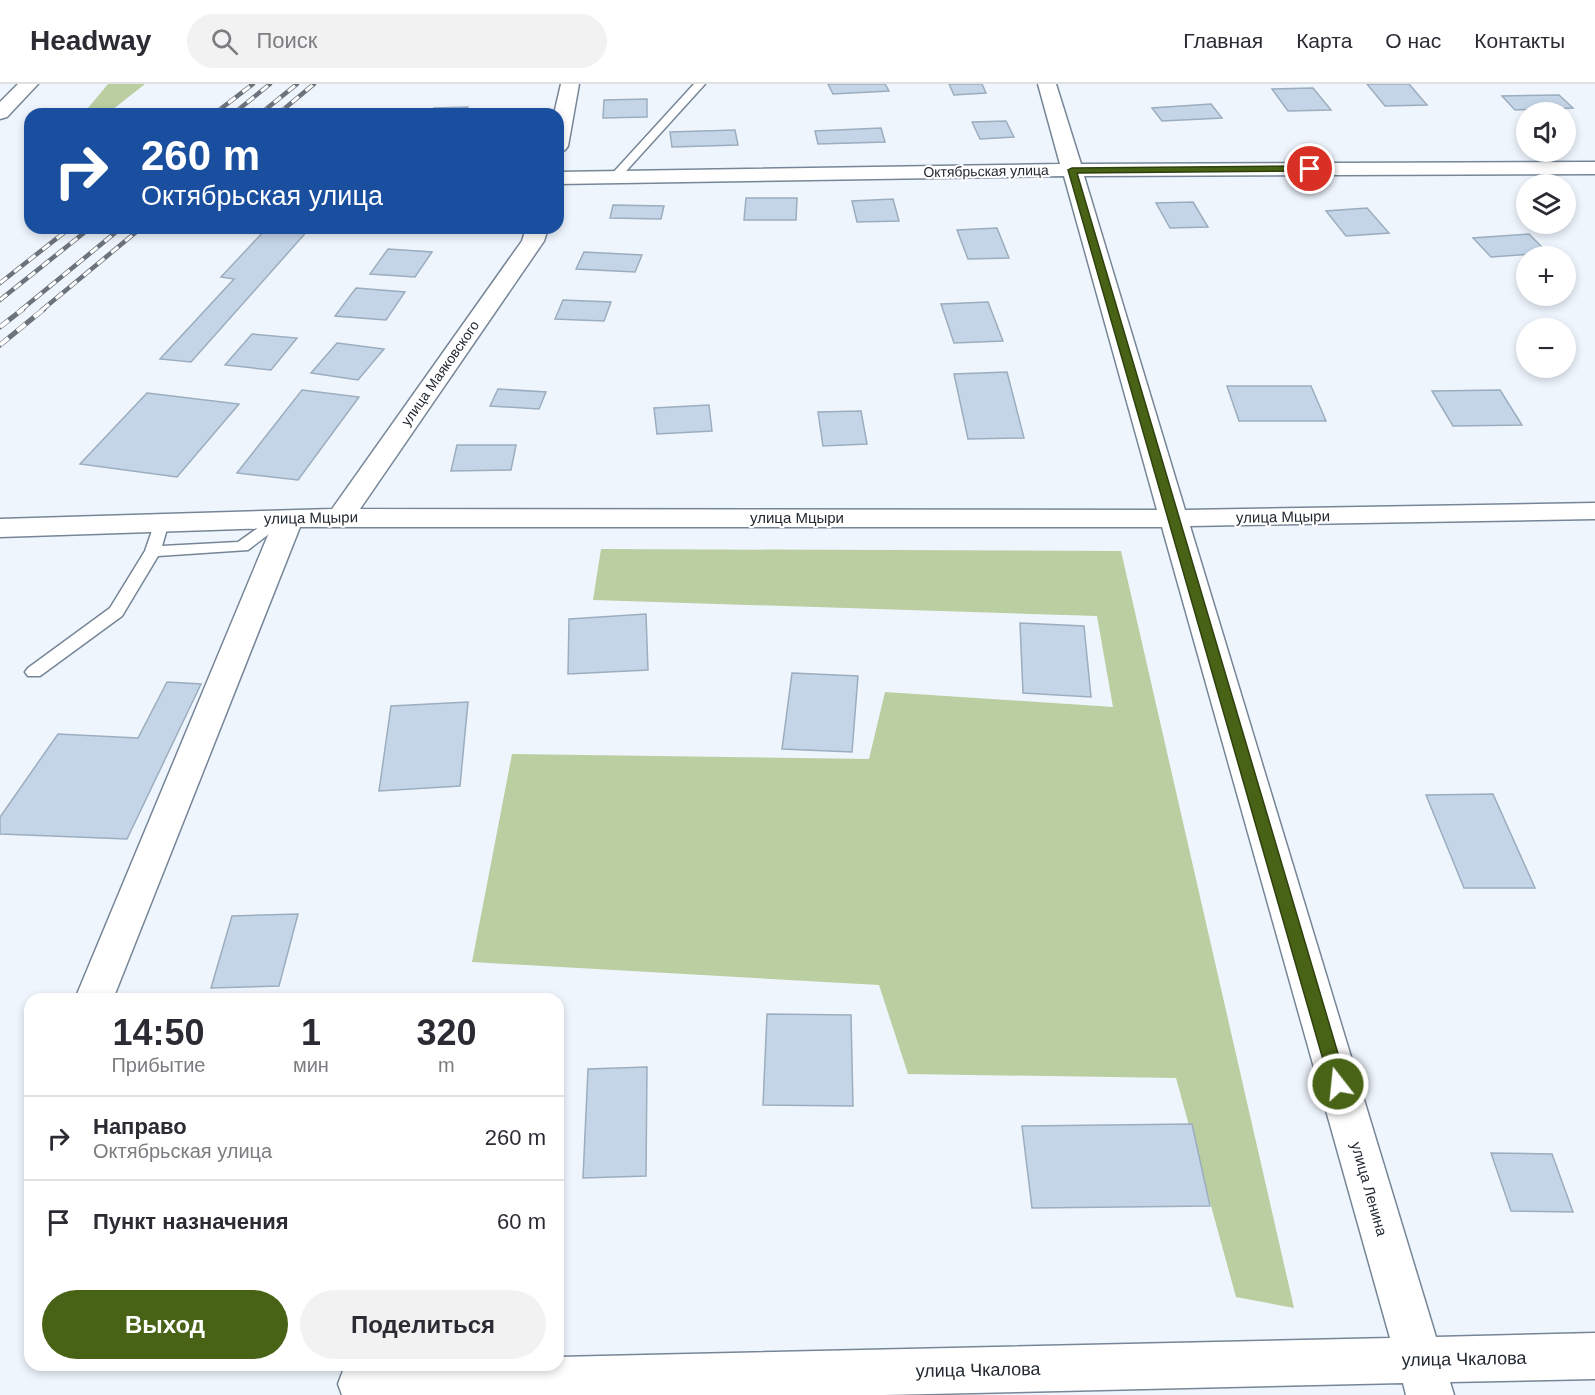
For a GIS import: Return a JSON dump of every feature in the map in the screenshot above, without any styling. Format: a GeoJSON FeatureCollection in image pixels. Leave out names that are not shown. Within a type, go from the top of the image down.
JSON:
{"type":"FeatureCollection","features":[{"type":"Feature","properties":{"kind":"street"},"geometry":{"type":"LineString","coordinates":[[0,113],[28,84]]}},
{"type":"Feature","properties":{"kind":"street"},"geometry":{"type":"LineString","coordinates":[[564,115],[570,84]]}},
{"type":"Feature","properties":{"kind":"street","name":"улица Ленина"},"geometry":{"type":"LineString","coordinates":[[1047,84],[1424,1377]]}},
{"type":"Feature","properties":{"kind":"street","name":"Октябрьская улица"},"geometry":{"type":"LineString","coordinates":[[564,178],[1072,170],[1595,168]]}},
{"type":"Feature","properties":{"kind":"street","name":"улица Маяковского"},"geometry":{"type":"LineString","coordinates":[[340,517],[533,241],[535,234]]}},
{"type":"Feature","properties":{"kind":"street","name":"улица Мцыри"},"geometry":{"type":"LineString","coordinates":[[0,528],[340,517],[1173,518],[1595,511]]}},
{"type":"Feature","properties":{"kind":"street"},"geometry":{"type":"LineString","coordinates":[[96,993],[273,561],[284,518]]}},
{"type":"Feature","properties":{"kind":"street","name":"улица Чкалова"},"geometry":{"type":"LineString","coordinates":[[362,1384],[1424,1377],[1595,1356]]}},
{"type":"Feature","properties":{"kind":"lane"},"geometry":{"type":"LineString","coordinates":[[614,178],[700,84]]}},
{"type":"Feature","properties":{"kind":"lane"},"geometry":{"type":"LineString","coordinates":[[153,551],[242,547],[284,518]]}},
{"type":"Feature","properties":{"kind":"lane"},"geometry":{"type":"LineString","coordinates":[[34,672],[116,612],[153,551],[161,522]]}},
{"type":"Feature","properties":{"kind":"green space"},"geometry":{"type":"Polygon","coordinates":[[[108,84],[145,84],[115,108],[88,108],[108,84]]]}},
{"type":"Feature","properties":{"kind":"green space"},"geometry":{"type":"Polygon","coordinates":[[[601,549],[1121,551],[1294,1308],[1236,1297],[1176,1078],[908,1074],[879,985],[472,962],[512,754],[869,759],[885,692],[1113,707],[1097,616],[593,600],[601,549]]]}},
{"type":"Feature","properties":{"kind":"building"},"geometry":{"type":"Polygon","coordinates":[[[828,84],[885,84],[889,91],[833,94],[828,84]]]}},
{"type":"Feature","properties":{"kind":"building"},"geometry":{"type":"Polygon","coordinates":[[[949,84],[982,84],[986,93],[954,95],[949,84]]]}},
{"type":"Feature","properties":{"kind":"building"},"geometry":{"type":"Polygon","coordinates":[[[1367,84],[1409,84],[1427,105],[1385,106],[1367,84]]]}},
{"type":"Feature","properties":{"kind":"building"},"geometry":{"type":"Polygon","coordinates":[[[1313,88],[1331,110],[1288,111],[1272,89],[1313,88]]]}},
{"type":"Feature","properties":{"kind":"building"},"geometry":{"type":"Polygon","coordinates":[[[1559,95],[1567,102],[1516,102],[1515,110],[1502,96],[1559,95]]]}},
{"type":"Feature","properties":{"kind":"building"},"geometry":{"type":"Polygon","coordinates":[[[647,99],[647,117],[603,118],[604,100],[647,99]]]}},
{"type":"Feature","properties":{"kind":"building"},"geometry":{"type":"Polygon","coordinates":[[[1211,104],[1222,118],[1162,121],[1152,108],[1211,104]]]}},
{"type":"Feature","properties":{"kind":"building"},"geometry":{"type":"Polygon","coordinates":[[[1006,121],[1014,137],[980,139],[972,122],[1006,121]]]}},
{"type":"Feature","properties":{"kind":"building"},"geometry":{"type":"Polygon","coordinates":[[[881,128],[885,142],[818,144],[815,131],[881,128]]]}},
{"type":"Feature","properties":{"kind":"building"},"geometry":{"type":"Polygon","coordinates":[[[735,130],[738,145],[672,147],[670,132],[735,130]]]}},
{"type":"Feature","properties":{"kind":"building"},"geometry":{"type":"Polygon","coordinates":[[[746,198],[797,198],[796,220],[744,220],[746,198]]]}},
{"type":"Feature","properties":{"kind":"building"},"geometry":{"type":"Polygon","coordinates":[[[893,199],[899,221],[857,222],[852,201],[893,199]]]}},
{"type":"Feature","properties":{"kind":"building"},"geometry":{"type":"Polygon","coordinates":[[[1193,202],[1208,227],[1170,228],[1156,203],[1193,202]]]}},
{"type":"Feature","properties":{"kind":"building"},"geometry":{"type":"Polygon","coordinates":[[[613,205],[664,206],[661,219],[610,218],[613,205]]]}},
{"type":"Feature","properties":{"kind":"building"},"geometry":{"type":"Polygon","coordinates":[[[1367,208],[1389,233],[1346,236],[1326,211],[1367,208]]]}},
{"type":"Feature","properties":{"kind":"building"},"geometry":{"type":"Polygon","coordinates":[[[997,228],[1009,258],[968,259],[957,230],[997,228]]]}},
{"type":"Feature","properties":{"kind":"building"},"geometry":{"type":"Polygon","coordinates":[[[261,234],[305,234],[191,362],[160,359],[234,279],[221,277],[261,234]]]}},
{"type":"Feature","properties":{"kind":"building"},"geometry":{"type":"Polygon","coordinates":[[[1529,234],[1541,246],[1516,246],[1516,255],[1491,257],[1473,238],[1529,234]]]}},
{"type":"Feature","properties":{"kind":"building"},"geometry":{"type":"Polygon","coordinates":[[[388,249],[432,252],[415,277],[370,274],[388,249]]]}},
{"type":"Feature","properties":{"kind":"building"},"geometry":{"type":"Polygon","coordinates":[[[584,252],[642,255],[635,272],[576,269],[584,252]]]}},
{"type":"Feature","properties":{"kind":"building"},"geometry":{"type":"Polygon","coordinates":[[[356,288],[405,292],[386,320],[335,316],[356,288]]]}},
{"type":"Feature","properties":{"kind":"building"},"geometry":{"type":"Polygon","coordinates":[[[563,300],[611,302],[604,321],[555,319],[563,300]]]}},
{"type":"Feature","properties":{"kind":"building"},"geometry":{"type":"Polygon","coordinates":[[[988,302],[1003,341],[954,343],[941,304],[988,302]]]}},
{"type":"Feature","properties":{"kind":"building"},"geometry":{"type":"Polygon","coordinates":[[[252,334],[297,338],[271,370],[225,365],[252,334]]]}},
{"type":"Feature","properties":{"kind":"building"},"geometry":{"type":"Polygon","coordinates":[[[337,343],[384,349],[358,380],[311,373],[337,343]]]}},
{"type":"Feature","properties":{"kind":"building"},"geometry":{"type":"Polygon","coordinates":[[[1007,372],[1024,438],[968,439],[954,374],[1007,372]]]}},
{"type":"Feature","properties":{"kind":"building"},"geometry":{"type":"Polygon","coordinates":[[[1227,386],[1311,386],[1326,421],[1239,421],[1227,386]]]}},
{"type":"Feature","properties":{"kind":"building"},"geometry":{"type":"Polygon","coordinates":[[[498,389],[546,392],[539,409],[490,406],[498,389]]]}},
{"type":"Feature","properties":{"kind":"building"},"geometry":{"type":"Polygon","coordinates":[[[302,390],[359,397],[298,480],[237,473],[302,390]]]}},
{"type":"Feature","properties":{"kind":"building"},"geometry":{"type":"Polygon","coordinates":[[[1500,390],[1522,425],[1453,426],[1432,391],[1500,390]]]}},
{"type":"Feature","properties":{"kind":"building"},"geometry":{"type":"Polygon","coordinates":[[[147,393],[239,404],[177,477],[80,464],[147,393]]]}},
{"type":"Feature","properties":{"kind":"building"},"geometry":{"type":"Polygon","coordinates":[[[709,405],[712,431],[657,434],[654,408],[709,405]]]}},
{"type":"Feature","properties":{"kind":"building"},"geometry":{"type":"Polygon","coordinates":[[[861,411],[867,444],[823,446],[818,412],[861,411]]]}},
{"type":"Feature","properties":{"kind":"building"},"geometry":{"type":"Polygon","coordinates":[[[457,445],[516,445],[511,470],[451,471],[457,445]]]}},
{"type":"Feature","properties":{"kind":"building"},"geometry":{"type":"Polygon","coordinates":[[[646,614],[648,670],[568,674],[569,619],[646,614]]]}},
{"type":"Feature","properties":{"kind":"building"},"geometry":{"type":"Polygon","coordinates":[[[1020,623],[1084,626],[1091,697],[1023,693],[1020,623]]]}},
{"type":"Feature","properties":{"kind":"building"},"geometry":{"type":"Polygon","coordinates":[[[792,673],[858,676],[852,752],[782,749],[792,673]]]}},
{"type":"Feature","properties":{"kind":"building"},"geometry":{"type":"Polygon","coordinates":[[[167,682],[201,684],[127,839],[0,834],[0,817],[58,734],[138,738],[167,682]]]}},
{"type":"Feature","properties":{"kind":"building"},"geometry":{"type":"Polygon","coordinates":[[[468,702],[460,786],[379,791],[391,706],[468,702]]]}},
{"type":"Feature","properties":{"kind":"building"},"geometry":{"type":"Polygon","coordinates":[[[1493,794],[1535,888],[1464,888],[1426,795],[1493,794]]]}},
{"type":"Feature","properties":{"kind":"building"},"geometry":{"type":"Polygon","coordinates":[[[298,914],[279,986],[211,988],[232,916],[298,914]]]}},
{"type":"Feature","properties":{"kind":"building"},"geometry":{"type":"Polygon","coordinates":[[[767,1014],[851,1015],[853,1106],[763,1105],[767,1014]]]}},
{"type":"Feature","properties":{"kind":"building"},"geometry":{"type":"Polygon","coordinates":[[[647,1067],[646,1176],[583,1178],[588,1069],[647,1067]]]}},
{"type":"Feature","properties":{"kind":"building"},"geometry":{"type":"Polygon","coordinates":[[[1192,1124],[1210,1206],[1032,1208],[1022,1126],[1192,1124]]]}},
{"type":"Feature","properties":{"kind":"building"},"geometry":{"type":"Polygon","coordinates":[[[1491,1153],[1552,1154],[1573,1212],[1511,1211],[1491,1153]]]}},
{"type":"Feature","properties":{"kind":"railway"},"geometry":{"type":"LineString","coordinates":[[222,108],[253,84]]}},
{"type":"Feature","properties":{"kind":"railway"},"geometry":{"type":"LineString","coordinates":[[240,108],[270,84]]}},
{"type":"Feature","properties":{"kind":"railway"},"geometry":{"type":"LineString","coordinates":[[267,108],[297,84]]}},
{"type":"Feature","properties":{"kind":"railway"},"geometry":{"type":"LineString","coordinates":[[285,108],[314,84]]}},
{"type":"Feature","properties":{"kind":"railway"},"geometry":{"type":"LineString","coordinates":[[0,283],[62,234]]}},
{"type":"Feature","properties":{"kind":"railway"},"geometry":{"type":"LineString","coordinates":[[0,300],[82,234]]}},
{"type":"Feature","properties":{"kind":"railway"},"geometry":{"type":"LineString","coordinates":[[21,310],[114,234]]}},
{"type":"Feature","properties":{"kind":"railway"},"geometry":{"type":"LineString","coordinates":[[42,310],[134,234]]}},
{"type":"Feature","properties":{"kind":"railway"},"geometry":{"type":"LineString","coordinates":[[0,327],[23,309]]}},
{"type":"Feature","properties":{"kind":"railway"},"geometry":{"type":"LineString","coordinates":[[0,345],[44,309]]}},
{"type":"Feature","properties":{"kind":"route"},"geometry":{"type":"LineString","coordinates":[[1310,169],[1072,170],[1338,1084]]}}]}
